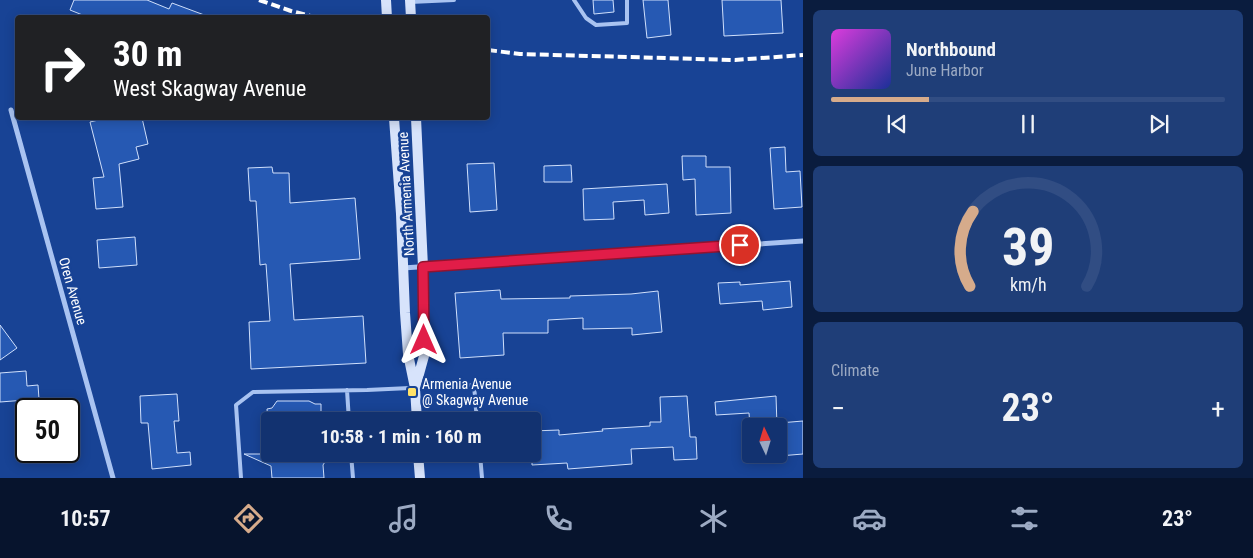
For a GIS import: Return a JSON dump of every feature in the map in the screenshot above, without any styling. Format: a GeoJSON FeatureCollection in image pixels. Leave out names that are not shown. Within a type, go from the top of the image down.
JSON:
{"type":"FeatureCollection","features":[{"type":"Feature","properties":{"kind":"main road"},"geometry":{"type":"LineString","coordinates":[[386,0],[387,15]]}},
{"type":"Feature","properties":{"kind":"main road"},"geometry":{"type":"LineString","coordinates":[[410,1],[411,15]]}},
{"type":"Feature","properties":{"kind":"main road","name":"North Armenia Avenue"},"geometry":{"type":"LineString","coordinates":[[394,120],[408,354],[415,388],[416,412]]}},
{"type":"Feature","properties":{"kind":"main road","name":"North Armenia Avenue"},"geometry":{"type":"LineString","coordinates":[[415,388],[424,356],[423,267],[416,120]]}},
{"type":"Feature","properties":{"kind":"main road"},"geometry":{"type":"LineString","coordinates":[[419,462],[420,478]]}},
{"type":"Feature","properties":{"kind":"street","name":"Oren Avenue"},"geometry":{"type":"LineString","coordinates":[[11,110],[114,478]]}},
{"type":"Feature","properties":{"kind":"street"},"geometry":{"type":"LineString","coordinates":[[403,268],[803,241]]}},
{"type":"Feature","properties":{"kind":"lane"},"geometry":{"type":"LineString","coordinates":[[410,1],[454,0]]}},
{"type":"Feature","properties":{"kind":"lane"},"geometry":{"type":"LineString","coordinates":[[574,0],[586,18],[596,24],[628,23],[627,0]]}},
{"type":"Feature","properties":{"kind":"lane"},"geometry":{"type":"LineString","coordinates":[[241,478],[236,405],[253,392],[474,385],[476,412]]}},
{"type":"Feature","properties":{"kind":"lane"},"geometry":{"type":"LineString","coordinates":[[347,390],[348,412]]}},
{"type":"Feature","properties":{"kind":"lane"},"geometry":{"type":"LineString","coordinates":[[352,462],[353,478]]}},
{"type":"Feature","properties":{"kind":"lane"},"geometry":{"type":"LineString","coordinates":[[481,462],[482,478]]}},
{"type":"Feature","properties":{"kind":"building"},"geometry":{"type":"Polygon","coordinates":[[[74,0],[147,0],[169,9],[172,3],[204,15],[82,15],[70,10],[74,0]]]}},
{"type":"Feature","properties":{"kind":"building"},"geometry":{"type":"Polygon","coordinates":[[[593,0],[613,0],[614,12],[594,14],[593,0]]]}},
{"type":"Feature","properties":{"kind":"building"},"geometry":{"type":"Polygon","coordinates":[[[643,0],[668,0],[671,35],[647,38],[643,0]]]}},
{"type":"Feature","properties":{"kind":"building"},"geometry":{"type":"Polygon","coordinates":[[[722,0],[781,0],[783,33],[724,36],[722,0]]]}},
{"type":"Feature","properties":{"kind":"building"},"geometry":{"type":"Polygon","coordinates":[[[98,120],[142,120],[148,144],[136,147],[139,159],[119,164],[123,207],[96,209],[93,178],[104,177],[90,122],[98,120]]]}},
{"type":"Feature","properties":{"kind":"building"},"geometry":{"type":"Polygon","coordinates":[[[785,147],[786,172],[800,171],[802,207],[774,209],[770,148],[785,147]]]}},
{"type":"Feature","properties":{"kind":"building"},"geometry":{"type":"Polygon","coordinates":[[[682,156],[706,156],[706,167],[730,167],[731,213],[696,215],[695,179],[683,180],[682,156]]]}},
{"type":"Feature","properties":{"kind":"building"},"geometry":{"type":"Polygon","coordinates":[[[494,163],[497,210],[470,212],[467,164],[494,163]]]}},
{"type":"Feature","properties":{"kind":"building"},"geometry":{"type":"Polygon","coordinates":[[[571,165],[572,182],[544,182],[544,166],[571,165]]]}},
{"type":"Feature","properties":{"kind":"building"},"geometry":{"type":"Polygon","coordinates":[[[272,167],[273,173],[289,173],[290,203],[355,198],[360,259],[290,264],[294,320],[363,316],[366,363],[251,369],[249,322],[270,321],[266,264],[260,265],[256,201],[250,201],[248,168],[272,167]]]}},
{"type":"Feature","properties":{"kind":"building"},"geometry":{"type":"Polygon","coordinates":[[[667,184],[669,213],[645,215],[644,200],[613,202],[614,219],[584,220],[583,189],[667,184]]]}},
{"type":"Feature","properties":{"kind":"building"},"geometry":{"type":"Polygon","coordinates":[[[135,237],[137,265],[99,268],[97,240],[135,237]]]}},
{"type":"Feature","properties":{"kind":"building"},"geometry":{"type":"Polygon","coordinates":[[[790,281],[792,307],[763,310],[762,301],[720,304],[718,283],[740,282],[740,285],[790,281]]]}},
{"type":"Feature","properties":{"kind":"building"},"geometry":{"type":"Polygon","coordinates":[[[500,290],[501,299],[570,298],[570,296],[658,291],[662,332],[632,335],[632,328],[583,329],[583,318],[548,320],[548,333],[503,333],[504,355],[460,358],[455,293],[500,290]]]}},
{"type":"Feature","properties":{"kind":"building"},"geometry":{"type":"Polygon","coordinates":[[[0,325],[17,348],[0,360],[0,325]]]}},
{"type":"Feature","properties":{"kind":"building"},"geometry":{"type":"Polygon","coordinates":[[[26,371],[27,386],[38,385],[39,398],[15,398],[15,401],[0,402],[0,373],[26,371]]]}},
{"type":"Feature","properties":{"kind":"building"},"geometry":{"type":"Polygon","coordinates":[[[177,394],[179,421],[174,421],[177,453],[190,452],[191,465],[152,469],[148,423],[141,423],[140,396],[177,394]]]}},
{"type":"Feature","properties":{"kind":"building"},"geometry":{"type":"Polygon","coordinates":[[[687,396],[690,437],[696,437],[697,459],[674,460],[673,447],[631,449],[632,464],[568,469],[567,463],[532,465],[532,462],[541,462],[541,431],[559,430],[559,435],[603,431],[602,429],[650,426],[650,422],[661,422],[660,397],[687,396]]]}},
{"type":"Feature","properties":{"kind":"building"},"geometry":{"type":"Polygon","coordinates":[[[776,396],[777,418],[749,418],[749,413],[716,415],[715,402],[776,396]]]}},
{"type":"Feature","properties":{"kind":"building"},"geometry":{"type":"Polygon","coordinates":[[[277,401],[309,401],[321,404],[321,412],[267,412],[267,409],[272,408],[277,401]]]}},
{"type":"Feature","properties":{"kind":"building"},"geometry":{"type":"Polygon","coordinates":[[[803,421],[803,454],[788,455],[788,422],[803,421]]]}},
{"type":"Feature","properties":{"kind":"building"},"geometry":{"type":"Polygon","coordinates":[[[244,454],[261,454],[261,462],[244,454]]]}},
{"type":"Feature","properties":{"kind":"building"},"geometry":{"type":"Polygon","coordinates":[[[262,462],[325,462],[323,465],[324,478],[272,478],[271,466],[262,462]]]}},
{"type":"Feature","properties":{"kind":"railway"},"geometry":{"type":"LineString","coordinates":[[259,0],[306,15]]}},
{"type":"Feature","properties":{"kind":"railway"},"geometry":{"type":"LineString","coordinates":[[490,50],[520,54],[735,60],[803,55]]}},
{"type":"Feature","properties":{"kind":"place","name":"Armenia Avenue @ Skagway Avenue"},"geometry":{"type":"Point","coordinates":[412,392]}},
{"type":"Feature","properties":{"kind":"route"},"geometry":{"type":"LineString","coordinates":[[424,340],[423,267],[740,245]]}}]}
